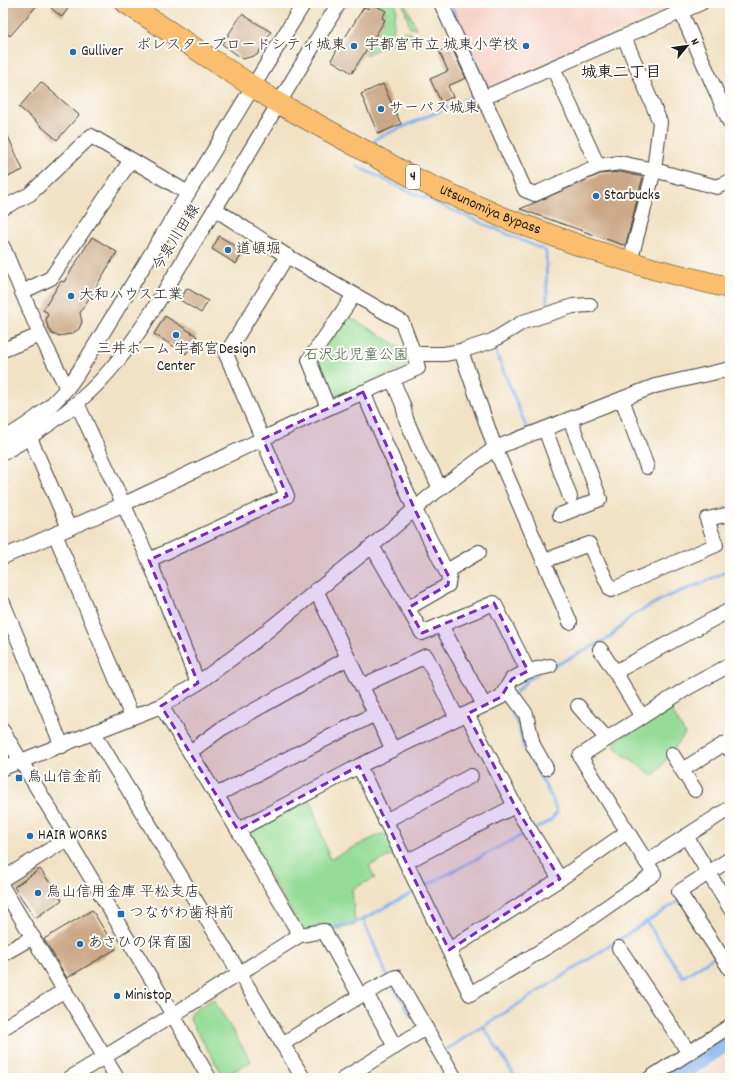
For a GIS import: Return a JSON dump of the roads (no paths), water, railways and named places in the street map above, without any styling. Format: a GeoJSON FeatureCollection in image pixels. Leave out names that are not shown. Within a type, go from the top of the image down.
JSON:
{"type":"FeatureCollection","features":[{"type":"Feature","properties":{"kind":"highway","name":"Utsunomiya Bypass"},"geometry":{"type":"LineString","coordinates":[[126,3],[278,103],[418,180],[459,199],[541,232],[592,250],[630,262],[730,288]]}},
{"type":"Feature","properties":{"kind":"street","name":"今泉川田線"},"geometry":{"type":"LineString","coordinates":[[3,439],[39,416],[67,388],[88,357],[304,3]]}},
{"type":"Feature","properties":{"kind":"street","name":"今泉川田線"},"geometry":{"type":"LineString","coordinates":[[3,453],[30,438],[77,403],[110,370],[127,348],[142,327],[215,209],[339,3]]}},
{"type":"Feature","properties":{"kind":"street"},"geometry":{"type":"LineString","coordinates":[[441,3],[525,190],[535,194],[598,166],[620,163],[717,186],[730,181]]}},
{"type":"Feature","properties":{"kind":"street"},"geometry":{"type":"LineString","coordinates":[[483,98],[701,3]]}},
{"type":"Feature","properties":{"kind":"street"},"geometry":{"type":"LineString","coordinates":[[681,12],[730,123]]}},
{"type":"Feature","properties":{"kind":"street"},"geometry":{"type":"LineString","coordinates":[[624,37],[660,122],[654,170],[630,262]]}},
{"type":"Feature","properties":{"kind":"street"},"geometry":{"type":"LineString","coordinates":[[553,68],[598,166]]}},
{"type":"Feature","properties":{"kind":"street"},"geometry":{"type":"LineString","coordinates":[[3,208],[30,194],[91,136],[188,193]]}},
{"type":"Feature","properties":{"kind":"street"},"geometry":{"type":"LineString","coordinates":[[22,292],[51,278],[131,160]]}},
{"type":"Feature","properties":{"kind":"street"},"geometry":{"type":"LineString","coordinates":[[3,557],[124,504],[263,438],[418,368],[402,322],[287,256],[215,209]]}},
{"type":"Feature","properties":{"kind":"street"},"geometry":{"type":"LineString","coordinates":[[3,247],[40,335],[67,388]]}},
{"type":"Feature","properties":{"kind":"street"},"geometry":{"type":"LineString","coordinates":[[149,560],[287,496],[226,354],[287,256]]}},
{"type":"Feature","properties":{"kind":"street"},"geometry":{"type":"LineString","coordinates":[[328,408],[310,360],[354,295]]}},
{"type":"Feature","properties":{"kind":"street"},"geometry":{"type":"LineString","coordinates":[[414,354],[444,354],[461,351],[492,342],[523,322],[573,306],[590,305]]}},
{"type":"Feature","properties":{"kind":"street"},"geometry":{"type":"LineString","coordinates":[[3,350],[40,335]]}},
{"type":"Feature","properties":{"kind":"street"},"geometry":{"type":"LineString","coordinates":[[461,351],[495,448],[570,622]]}},
{"type":"Feature","properties":{"kind":"street"},"geometry":{"type":"LineString","coordinates":[[3,768],[161,706],[198,683],[251,644],[440,489],[495,448],[655,386],[730,369]]}},
{"type":"Feature","properties":{"kind":"street"},"geometry":{"type":"LineString","coordinates":[[392,380],[404,405],[406,419],[422,456],[431,469],[440,489]]}},
{"type":"Feature","properties":{"kind":"street"},"geometry":{"type":"LineString","coordinates":[[363,392],[415,510],[449,577]]}},
{"type":"Feature","properties":{"kind":"street"},"geometry":{"type":"LineString","coordinates":[[622,399],[647,467]]}},
{"type":"Feature","properties":{"kind":"street"},"geometry":{"type":"LineString","coordinates":[[77,403],[149,560],[198,683]]}},
{"type":"Feature","properties":{"kind":"street"},"geometry":{"type":"LineString","coordinates":[[560,515],[600,499],[570,419]]}},
{"type":"Feature","properties":{"kind":"street"},"geometry":{"type":"LineString","coordinates":[[545,429],[570,497]]}},
{"type":"Feature","properties":{"kind":"street"},"geometry":{"type":"LineString","coordinates":[[30,438],[70,528]]}},
{"type":"Feature","properties":{"kind":"street"},"geometry":{"type":"LineString","coordinates":[[544,561],[589,544],[611,590],[716,545],[708,519],[730,514]]}},
{"type":"Feature","properties":{"kind":"street"},"geometry":{"type":"LineString","coordinates":[[55,534],[132,717]]}},
{"type":"Feature","properties":{"kind":"street"},"geometry":{"type":"LineString","coordinates":[[372,546],[422,633],[494,603],[528,671]]}},
{"type":"Feature","properties":{"kind":"street"},"geometry":{"type":"LineString","coordinates":[[408,608],[448,585],[450,569],[479,552]]}},
{"type":"Feature","properties":{"kind":"street"},"geometry":{"type":"LineString","coordinates":[[316,590],[393,750]]}},
{"type":"Feature","properties":{"kind":"street"},"geometry":{"type":"LineString","coordinates":[[3,603],[62,746]]}},
{"type":"Feature","properties":{"kind":"street"},"geometry":{"type":"LineString","coordinates":[[615,672],[730,610]]}},
{"type":"Feature","properties":{"kind":"street"},"geometry":{"type":"LineString","coordinates":[[441,625],[484,705]]}},
{"type":"Feature","properties":{"kind":"street"},"geometry":{"type":"LineString","coordinates":[[600,649],[642,717]]}},
{"type":"Feature","properties":{"kind":"street"},"geometry":{"type":"LineString","coordinates":[[362,686],[426,656],[560,879]]}},
{"type":"Feature","properties":{"kind":"street"},"geometry":{"type":"LineString","coordinates":[[190,752],[221,729],[348,658]]}},
{"type":"Feature","properties":{"kind":"street"},"geometry":{"type":"LineString","coordinates":[[359,766],[470,994],[565,936],[654,874],[580,756],[689,687],[730,665]]}},
{"type":"Feature","properties":{"kind":"street"},"geometry":{"type":"LineString","coordinates":[[238,830],[359,766],[501,697],[512,679],[528,671],[550,666]]}},
{"type":"Feature","properties":{"kind":"street"},"geometry":{"type":"LineString","coordinates":[[507,688],[526,714],[533,745],[546,768]]}},
{"type":"Feature","properties":{"kind":"street"},"geometry":{"type":"LineString","coordinates":[[161,706],[238,830],[300,935]]}},
{"type":"Feature","properties":{"kind":"street"},"geometry":{"type":"LineString","coordinates":[[578,706],[607,739]]}},
{"type":"Feature","properties":{"kind":"street"},"geometry":{"type":"LineString","coordinates":[[216,795],[375,714]]}},
{"type":"Feature","properties":{"kind":"street"},"geometry":{"type":"LineString","coordinates":[[3,731],[173,1015],[209,1078]]}},
{"type":"Feature","properties":{"kind":"street"},"geometry":{"type":"LineString","coordinates":[[94,733],[303,1078]]}},
{"type":"Feature","properties":{"kind":"street"},"geometry":{"type":"LineString","coordinates":[[682,770],[724,744],[730,750]]}},
{"type":"Feature","properties":{"kind":"street"},"geometry":{"type":"LineString","coordinates":[[672,754],[695,790]]}},
{"type":"Feature","properties":{"kind":"street"},"geometry":{"type":"LineString","coordinates":[[386,821],[471,776]]}},
{"type":"Feature","properties":{"kind":"street"},"geometry":{"type":"LineString","coordinates":[[406,862],[515,806]]}},
{"type":"Feature","properties":{"kind":"street"},"geometry":{"type":"LineString","coordinates":[[646,862],[730,808]]}},
{"type":"Feature","properties":{"kind":"street"},"geometry":{"type":"LineString","coordinates":[[449,950],[560,879],[628,832]]}},
{"type":"Feature","properties":{"kind":"street"},"geometry":{"type":"LineString","coordinates":[[686,836],[730,907]]}},
{"type":"Feature","properties":{"kind":"street"},"geometry":{"type":"LineString","coordinates":[[3,879],[67,839]]}},
{"type":"Feature","properties":{"kind":"street"},"geometry":{"type":"LineString","coordinates":[[730,858],[679,892],[730,970]]}},
{"type":"Feature","properties":{"kind":"street"},"geometry":{"type":"LineString","coordinates":[[3,888],[117,1078]]}},
{"type":"Feature","properties":{"kind":"street"},"geometry":{"type":"LineString","coordinates":[[70,1078],[300,935],[324,931],[395,1047]]}},
{"type":"Feature","properties":{"kind":"street"},"geometry":{"type":"LineString","coordinates":[[3,954],[33,937]]}},
{"type":"Feature","properties":{"kind":"street"},"geometry":{"type":"LineString","coordinates":[[619,948],[689,1053]]}},
{"type":"Feature","properties":{"kind":"street"},"geometry":{"type":"LineString","coordinates":[[282,1044],[363,994],[396,977],[455,1078]]}},
{"type":"Feature","properties":{"kind":"street"},"geometry":{"type":"LineString","coordinates":[[3,1028],[65,990]]}},
{"type":"Feature","properties":{"kind":"street"},"geometry":{"type":"LineString","coordinates":[[650,1078],[730,1026]]}},
{"type":"Feature","properties":{"kind":"street"},"geometry":{"type":"LineString","coordinates":[[344,1078],[426,1028]]}},
{"type":"Feature","properties":{"kind":"waterway"},"geometry":{"type":"LineString","coordinates":[[450,3],[488,91]]}},
{"type":"Feature","properties":{"kind":"waterway"},"geometry":{"type":"LineString","coordinates":[[371,145],[377,138],[477,95]]}},
{"type":"Feature","properties":{"kind":"waterway"},"geometry":{"type":"LineString","coordinates":[[357,166],[395,185],[546,251],[547,302]]}},
{"type":"Feature","properties":{"kind":"waterway"},"geometry":{"type":"LineString","coordinates":[[493,345],[527,431]]}},
{"type":"Feature","properties":{"kind":"waterway"},"geometry":{"type":"LineString","coordinates":[[554,666],[609,638],[633,615],[666,597],[700,584],[730,570]]}},
{"type":"Feature","properties":{"kind":"waterway"},"geometry":{"type":"LineString","coordinates":[[515,693],[528,680],[537,675]]}},
{"type":"Feature","properties":{"kind":"waterway"},"geometry":{"type":"LineString","coordinates":[[510,699],[507,701],[519,727],[524,747],[552,798],[557,813],[550,821],[533,830]]}},
{"type":"Feature","properties":{"kind":"waterway"},"geometry":{"type":"LineString","coordinates":[[423,887],[526,833]]}},
{"type":"Feature","properties":{"kind":"waterway"},"geometry":{"type":"LineString","coordinates":[[328,929],[360,921],[416,891]]}},
{"type":"Feature","properties":{"kind":"waterway"},"geometry":{"type":"LineString","coordinates":[[444,1051],[680,900]]}},
{"type":"Feature","properties":{"kind":"waterway"},"geometry":{"type":"LineString","coordinates":[[363,919],[388,978]]}},
{"type":"Feature","properties":{"kind":"waterway"},"geometry":{"type":"LineString","coordinates":[[646,921],[683,977],[717,955]]}},
{"type":"Feature","properties":{"kind":"waterway"},"geometry":{"type":"LineString","coordinates":[[723,951],[730,947]]}},
{"type":"Feature","properties":{"kind":"waterway"},"geometry":{"type":"LineString","coordinates":[[392,984],[412,1017]]}},
{"type":"Feature","properties":{"kind":"waterway"},"geometry":{"type":"LineString","coordinates":[[483,1026],[516,1078]]}},
{"type":"Feature","properties":{"kind":"waterway"},"geometry":{"type":"LineString","coordinates":[[672,1078],[730,1039]]}},
{"type":"Feature","properties":{"kind":"place","name":"ポレスターブロードシティ城東"},"geometry":{"type":"Point","coordinates":[354,46]}},
{"type":"Feature","properties":{"kind":"place","name":"宇都宮市立 城東小学校"},"geometry":{"type":"Point","coordinates":[526,46]}},
{"type":"Feature","properties":{"kind":"place","name":"Gulliver"},"geometry":{"type":"Point","coordinates":[73,52]}},
{"type":"Feature","properties":{"kind":"place","name":"サーパス城東"},"geometry":{"type":"Point","coordinates":[381,109]}},
{"type":"Feature","properties":{"kind":"place","name":"Starbucks"},"geometry":{"type":"Point","coordinates":[596,196]}},
{"type":"Feature","properties":{"kind":"place","name":"道頓堀"},"geometry":{"type":"Point","coordinates":[228,250]}},
{"type":"Feature","properties":{"kind":"place","name":"大和ハウス工業"},"geometry":{"type":"Point","coordinates":[71,296]}},
{"type":"Feature","properties":{"kind":"place","name":"三井ホーム 宇都宮Design Center"},"geometry":{"type":"Point","coordinates":[176,335]}},
{"type":"Feature","properties":{"kind":"place","name":"烏山信金前"},"geometry":{"type":"Point","coordinates":[19,778]}},
{"type":"Feature","properties":{"kind":"place","name":"HAIR WORKS"},"geometry":{"type":"Point","coordinates":[30,836]}},
{"type":"Feature","properties":{"kind":"place","name":"烏山信用金庫 平松支店"},"geometry":{"type":"Point","coordinates":[38,893]}},
{"type":"Feature","properties":{"kind":"place","name":"つながわ歯科前"},"geometry":{"type":"Point","coordinates":[121,914]}},
{"type":"Feature","properties":{"kind":"place","name":"あさひの保育園"},"geometry":{"type":"Point","coordinates":[80,944]}},
{"type":"Feature","properties":{"kind":"place","name":"Ministop"},"geometry":{"type":"Point","coordinates":[117,996]}},
{"type":"Feature","properties":{"kind":"district","name":"城東二丁目"},"geometry":{"type":"Point","coordinates":[621,73]}},
{"type":"Feature","properties":{"kind":"park label","name":"石沢北児童公園"},"geometry":{"type":"Point","coordinates":[356,356]}}]}
